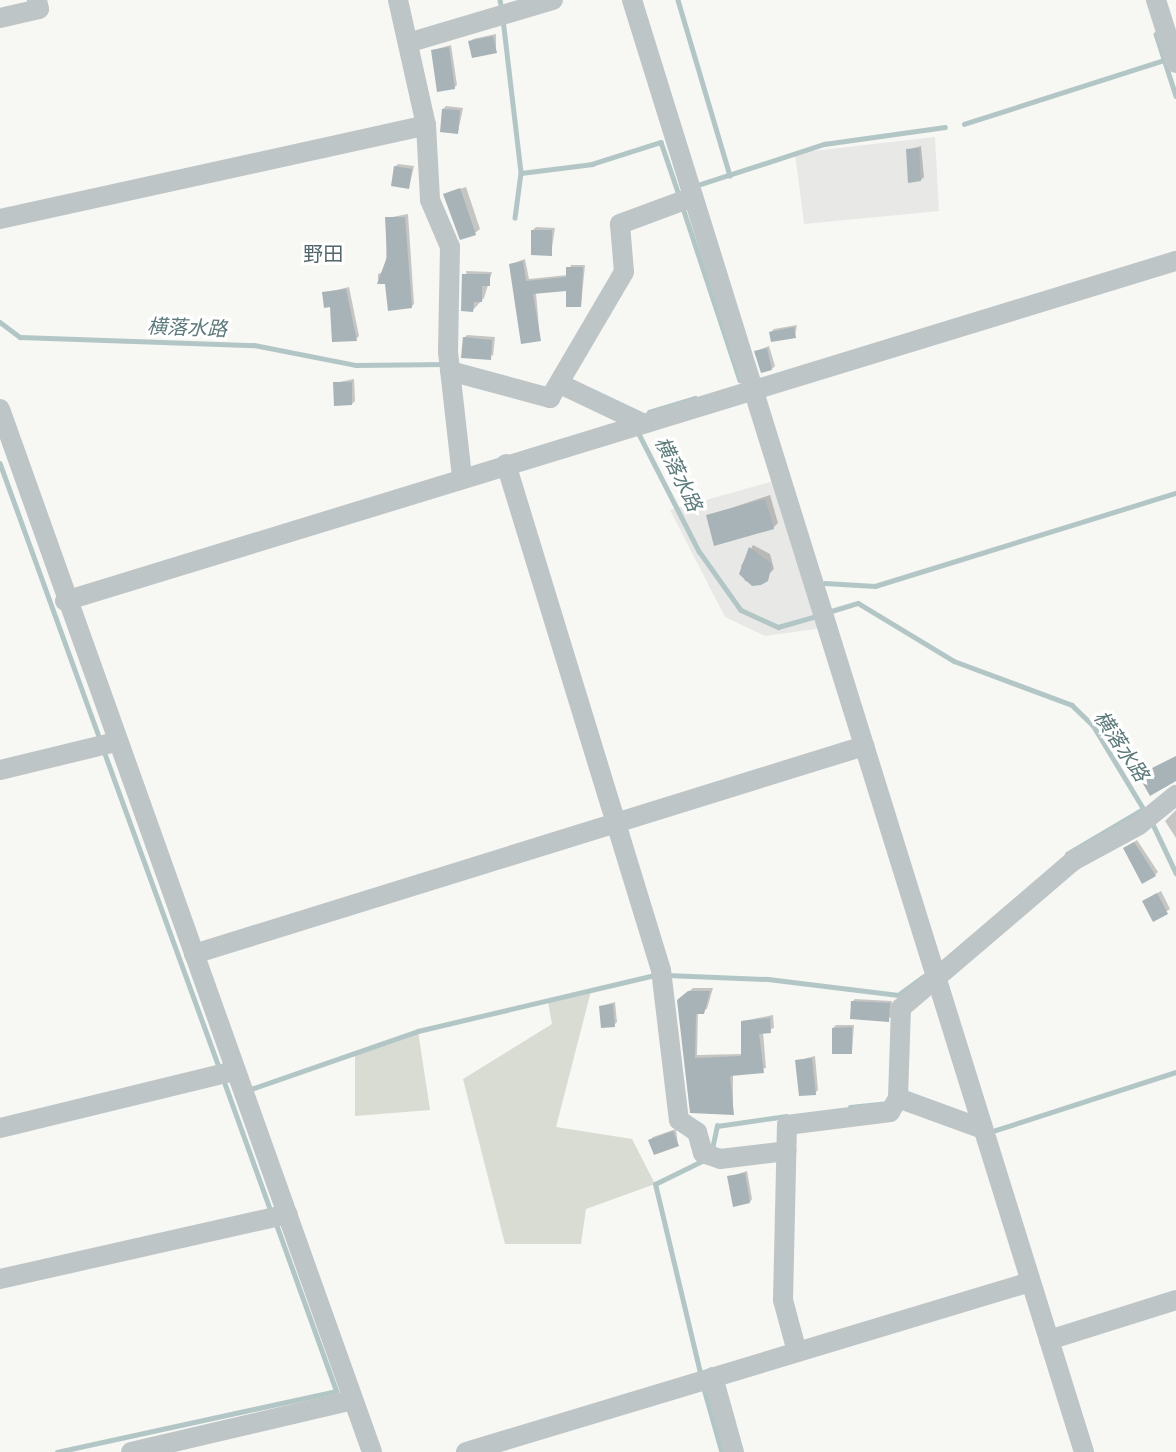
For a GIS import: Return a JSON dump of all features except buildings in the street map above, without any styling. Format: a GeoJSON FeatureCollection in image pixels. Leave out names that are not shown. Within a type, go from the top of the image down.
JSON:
{"type":"FeatureCollection","features":[{"type":"Feature","properties":{"kind":"street"},"geometry":{"type":"LineString","coordinates":[[0,18],[39,9],[37,0]]}},
{"type":"Feature","properties":{"kind":"street"},"geometry":{"type":"LineString","coordinates":[[398,0],[411,42],[426,125],[430,200],[450,247],[449,361],[462,477]]}},
{"type":"Feature","properties":{"kind":"street"},"geometry":{"type":"LineString","coordinates":[[411,42],[554,0]]}},
{"type":"Feature","properties":{"kind":"street"},"geometry":{"type":"LineString","coordinates":[[632,0],[935,969],[1029,1282],[1084,1452]]}},
{"type":"Feature","properties":{"kind":"street"},"geometry":{"type":"LineString","coordinates":[[1156,0],[1176,63]]}},
{"type":"Feature","properties":{"kind":"street"},"geometry":{"type":"LineString","coordinates":[[0,219],[426,125]]}},
{"type":"Feature","properties":{"kind":"street"},"geometry":{"type":"LineString","coordinates":[[555,391],[624,272],[620,224],[693,197]]}},
{"type":"Feature","properties":{"kind":"street"},"geometry":{"type":"LineString","coordinates":[[65,601],[462,477],[1176,261]]}},
{"type":"Feature","properties":{"kind":"street"},"geometry":{"type":"LineString","coordinates":[[449,361],[555,391],[642,423]]}},
{"type":"Feature","properties":{"kind":"street"},"geometry":{"type":"LineString","coordinates":[[0,409],[65,601],[372,1452]]}},
{"type":"Feature","properties":{"kind":"street"},"geometry":{"type":"LineString","coordinates":[[506,464],[662,975],[679,1120],[697,1131],[711,1156],[787,1151]]}},
{"type":"Feature","properties":{"kind":"street"},"geometry":{"type":"LineString","coordinates":[[0,770],[116,742]]}},
{"type":"Feature","properties":{"kind":"street"},"geometry":{"type":"LineString","coordinates":[[194,954],[615,820],[864,746]]}},
{"type":"Feature","properties":{"kind":"street"},"geometry":{"type":"LineString","coordinates":[[797,1352],[783,1300],[786,1125],[890,1112],[898,1098],[901,1008],[935,969],[1073,861],[1139,825],[1176,795]]}},
{"type":"Feature","properties":{"kind":"street"},"geometry":{"type":"LineString","coordinates":[[0,1128],[234,1071]]}},
{"type":"Feature","properties":{"kind":"street"},"geometry":{"type":"LineString","coordinates":[[898,1098],[985,1136]]}},
{"type":"Feature","properties":{"kind":"street"},"geometry":{"type":"LineString","coordinates":[[0,1279],[288,1214]]}},
{"type":"Feature","properties":{"kind":"street"},"geometry":{"type":"LineString","coordinates":[[466,1452],[1029,1282]]}},
{"type":"Feature","properties":{"kind":"street"},"geometry":{"type":"LineString","coordinates":[[1049,1340],[1176,1300]]}},
{"type":"Feature","properties":{"kind":"street"},"geometry":{"type":"LineString","coordinates":[[713,1377],[734,1452]]}},
{"type":"Feature","properties":{"kind":"street"},"geometry":{"type":"LineString","coordinates":[[131,1452],[352,1400]]}},
{"type":"Feature","properties":{"kind":"shaded area"},"geometry":{"type":"Polygon","coordinates":[[[935,137],[939,211],[804,224],[795,153],[935,137]]]}},
{"type":"Feature","properties":{"kind":"shaded area"},"geometry":{"type":"Polygon","coordinates":[[[777,480],[823,628],[765,636],[725,617],[670,510],[777,480]]]}},
{"type":"Feature","properties":{"kind":"shaded area"},"geometry":{"type":"Polygon","coordinates":[[[591,991],[556,1127],[632,1139],[655,1184],[586,1209],[581,1244],[505,1244],[463,1079],[552,1024],[548,1002],[591,991]]]}},
{"type":"Feature","properties":{"kind":"shaded area"},"geometry":{"type":"Polygon","coordinates":[[[418,1031],[430,1110],[355,1116],[355,1052],[418,1031]]]}},
{"type":"Feature","properties":{"kind":"waterway"},"geometry":{"type":"LineString","coordinates":[[500,0],[502,10]]}},
{"type":"Feature","properties":{"kind":"waterway"},"geometry":{"type":"LineString","coordinates":[[678,0],[730,175]]}},
{"type":"Feature","properties":{"kind":"waterway"},"geometry":{"type":"LineString","coordinates":[[503,19],[521,173],[515,218]]}},
{"type":"Feature","properties":{"kind":"waterway"},"geometry":{"type":"LineString","coordinates":[[1156,34],[1176,96]]}},
{"type":"Feature","properties":{"kind":"waterway"},"geometry":{"type":"LineString","coordinates":[[964,124],[1164,60]]}},
{"type":"Feature","properties":{"kind":"waterway"},"geometry":{"type":"LineString","coordinates":[[698,185],[824,144],[945,127]]}},
{"type":"Feature","properties":{"kind":"waterway"},"geometry":{"type":"LineString","coordinates":[[521,173],[592,164],[661,142],[678,192]]}},
{"type":"Feature","properties":{"kind":"waterway"},"geometry":{"type":"LineString","coordinates":[[684,211],[740,380]]}},
{"type":"Feature","properties":{"kind":"waterway","name":"横落水路"},"geometry":{"type":"LineString","coordinates":[[0,322],[20,337],[254,345],[356,365],[446,364]]}},
{"type":"Feature","properties":{"kind":"waterway"},"geometry":{"type":"LineString","coordinates":[[649,412],[695,398]]}},
{"type":"Feature","properties":{"kind":"waterway","name":"横落水路"},"geometry":{"type":"LineString","coordinates":[[638,432],[699,551],[741,610],[778,627],[817,616]]}},
{"type":"Feature","properties":{"kind":"waterway"},"geometry":{"type":"LineString","coordinates":[[0,463],[100,740]]}},
{"type":"Feature","properties":{"kind":"waterway"},"geometry":{"type":"LineString","coordinates":[[825,583],[875,586],[1176,493]]}},
{"type":"Feature","properties":{"kind":"waterway","name":"横落水路"},"geometry":{"type":"LineString","coordinates":[[828,612],[858,603],[954,661],[1072,705],[1093,725],[1146,813]]}},
{"type":"Feature","properties":{"kind":"waterway"},"geometry":{"type":"LineString","coordinates":[[104,751],[220,1070]]}},
{"type":"Feature","properties":{"kind":"waterway"},"geometry":{"type":"LineString","coordinates":[[1067,854],[1143,809]]}},
{"type":"Feature","properties":{"kind":"waterway","name":"横落水路"},"geometry":{"type":"LineString","coordinates":[[1151,820],[1176,873]]}},
{"type":"Feature","properties":{"kind":"waterway"},"geometry":{"type":"LineString","coordinates":[[248,1090],[418,1031],[655,975]]}},
{"type":"Feature","properties":{"kind":"waterway"},"geometry":{"type":"LineString","coordinates":[[667,975],[768,979],[898,995],[924,976]]}},
{"type":"Feature","properties":{"kind":"waterway"},"geometry":{"type":"LineString","coordinates":[[990,1132],[1176,1072]]}},
{"type":"Feature","properties":{"kind":"waterway"},"geometry":{"type":"LineString","coordinates":[[223,1078],[272,1214]]}},
{"type":"Feature","properties":{"kind":"waterway"},"geometry":{"type":"LineString","coordinates":[[850,1107],[889,1103]]}},
{"type":"Feature","properties":{"kind":"waterway"},"geometry":{"type":"LineString","coordinates":[[712,1149],[717,1126],[786,1116]]}},
{"type":"Feature","properties":{"kind":"waterway"},"geometry":{"type":"LineString","coordinates":[[701,1377],[655,1184],[706,1159]]}},
{"type":"Feature","properties":{"kind":"waterway"},"geometry":{"type":"LineString","coordinates":[[57,1452],[336,1391],[275,1222]]}},
{"type":"Feature","properties":{"kind":"waterway"},"geometry":{"type":"LineString","coordinates":[[703,1385],[722,1452]]}},
{"type":"Feature","properties":{"kind":"district","name":"野田"},"geometry":{"type":"Point","coordinates":[323,254]}}]}
